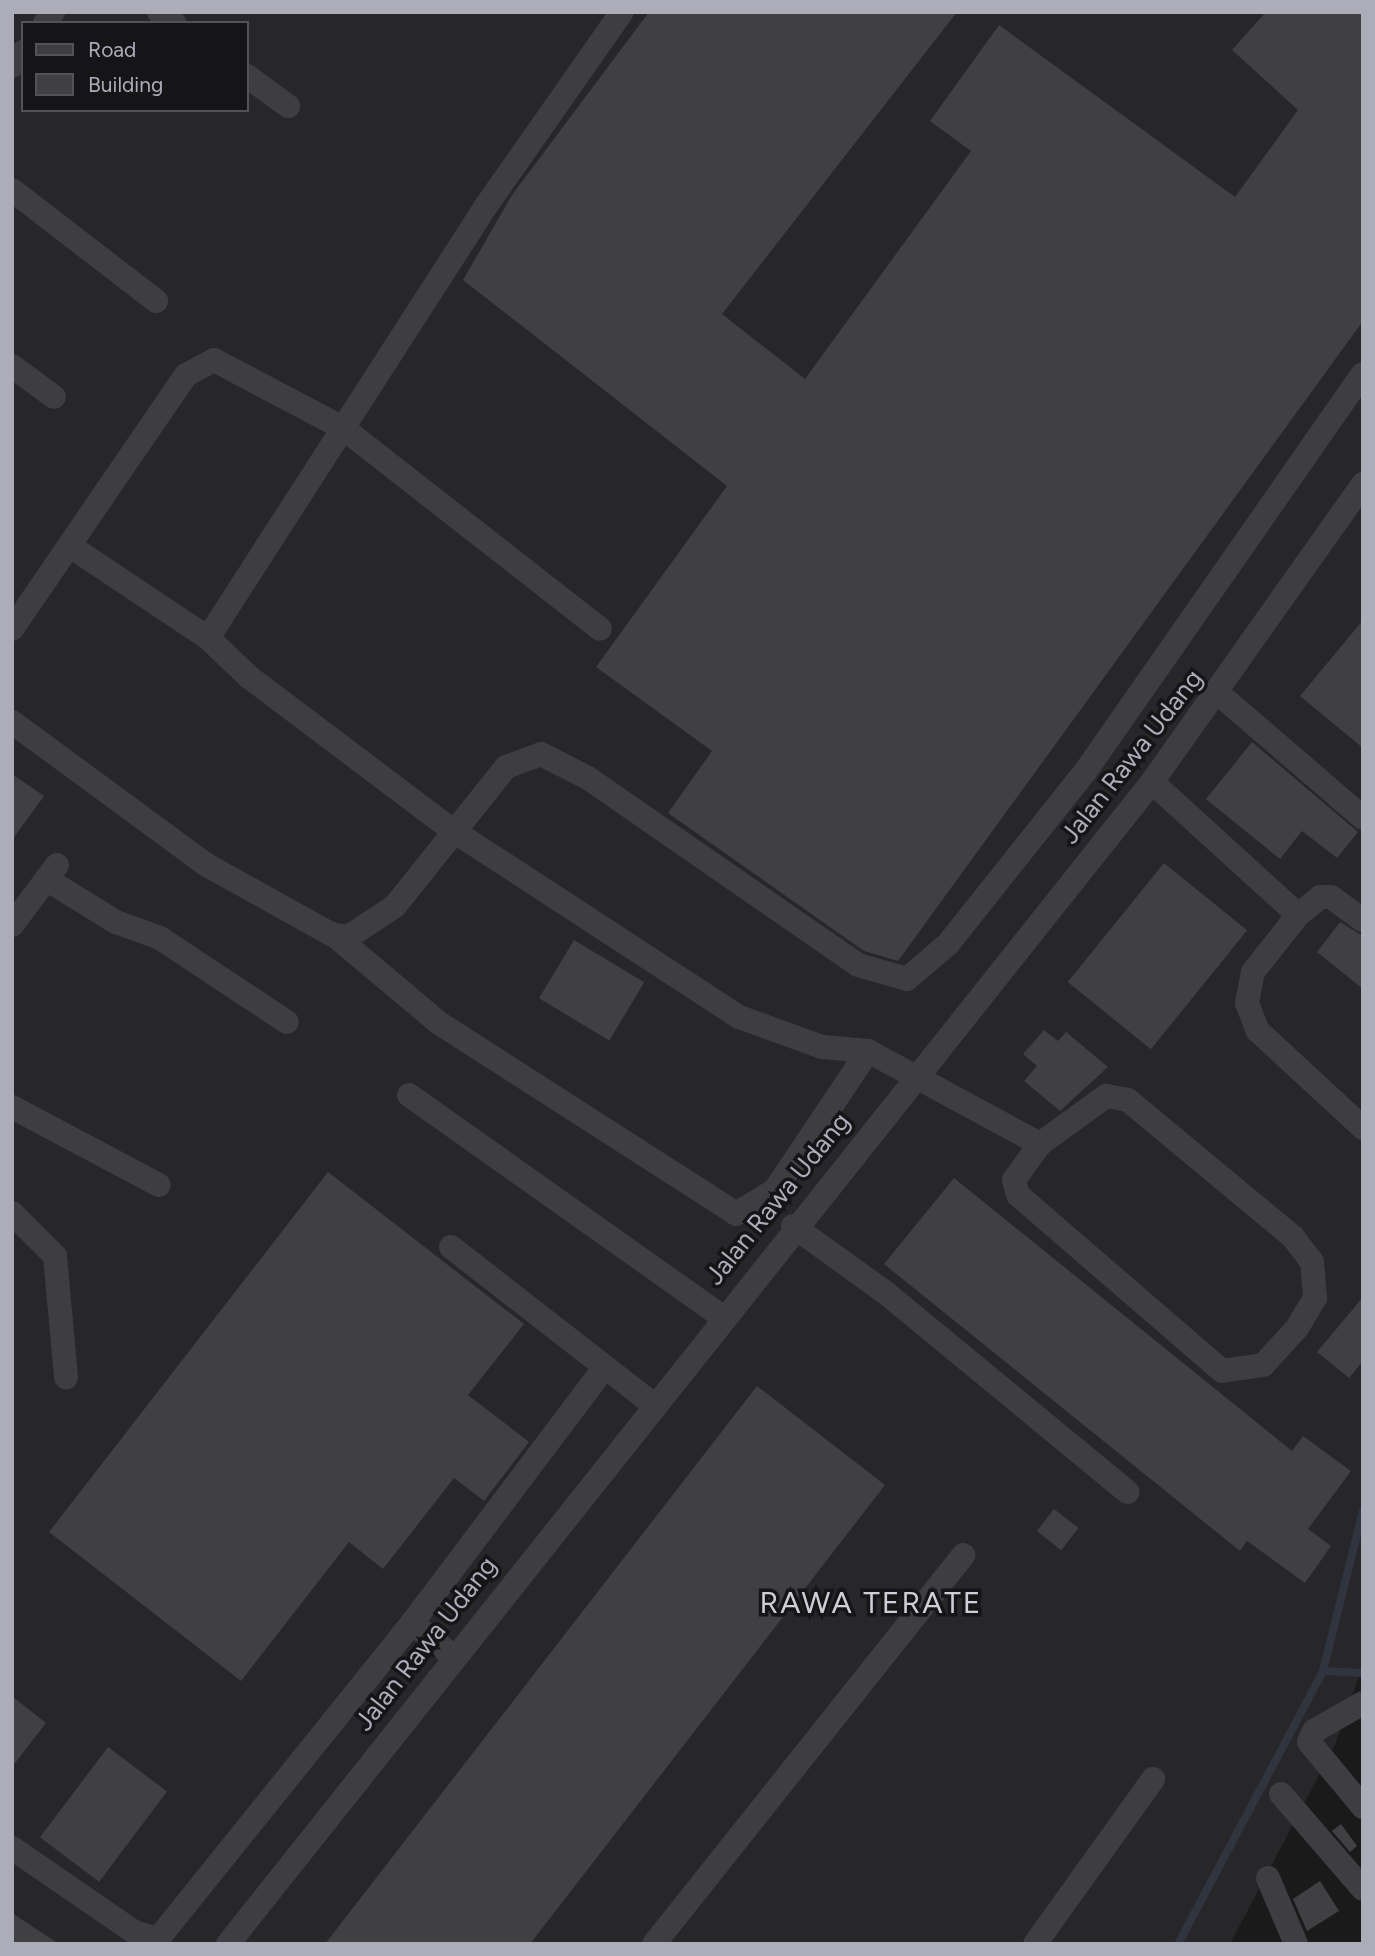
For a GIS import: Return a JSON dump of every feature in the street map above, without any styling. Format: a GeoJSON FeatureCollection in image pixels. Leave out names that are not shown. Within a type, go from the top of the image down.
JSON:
{"type":"FeatureCollection","features":[{"type":"Feature","properties":{"kind":"street"},"geometry":{"type":"LineString","coordinates":[[208,638],[343,428],[622,12]]}},
{"type":"Feature","properties":{"kind":"street"},"geometry":{"type":"LineString","coordinates":[[248,77],[288,106]]}},
{"type":"Feature","properties":{"kind":"street"},"geometry":{"type":"LineString","coordinates":[[12,190],[156,301]]}},
{"type":"Feature","properties":{"kind":"street"},"geometry":{"type":"LineString","coordinates":[[12,629],[73,548],[199,364],[229,364],[343,428],[600,629]]}},
{"type":"Feature","properties":{"kind":"street"},"geometry":{"type":"LineString","coordinates":[[12,366],[54,397]]}},
{"type":"Feature","properties":{"kind":"street"},"geometry":{"type":"LineString","coordinates":[[333,934],[348,937],[395,906],[452,830],[506,767],[541,754],[588,778],[858,965],[891,979],[925,970],[1084,772],[1363,374]]}},
{"type":"Feature","properties":{"kind":"street","name":"Jalan Rawa Udang"},"geometry":{"type":"LineString","coordinates":[[228,1944],[765,1261],[1152,782],[1219,694],[1363,484]]}},
{"type":"Feature","properties":{"kind":"street"},"geometry":{"type":"LineString","coordinates":[[73,548],[208,638],[249,677],[452,830],[739,1017],[822,1047],[868,1051],[1040,1144]]}},
{"type":"Feature","properties":{"kind":"street"},"geometry":{"type":"LineString","coordinates":[[1219,694],[1363,818]]}},
{"type":"Feature","properties":{"kind":"street"},"geometry":{"type":"LineString","coordinates":[[12,722],[205,863],[333,934],[439,1023],[736,1214],[775,1190],[868,1051]]}},
{"type":"Feature","properties":{"kind":"street"},"geometry":{"type":"LineString","coordinates":[[1152,782],[1298,915]]}},
{"type":"Feature","properties":{"kind":"street"},"geometry":{"type":"LineString","coordinates":[[12,925],[51,872],[116,922],[160,939],[287,1023]]}},
{"type":"Feature","properties":{"kind":"street"},"geometry":{"type":"LineString","coordinates":[[1363,920],[1331,897],[1320,897],[1298,915],[1253,972],[1247,1003],[1258,1031],[1363,1128]]}},
{"type":"Feature","properties":{"kind":"street"},"geometry":{"type":"LineString","coordinates":[[409,1095],[727,1311]]}},
{"type":"Feature","properties":{"kind":"street"},"geometry":{"type":"LineString","coordinates":[[1106,1096],[1128,1100],[1293,1237],[1312,1262],[1315,1298],[1297,1328],[1263,1365],[1222,1370],[1018,1195],[1014,1180],[1040,1144],[1106,1096]]}},
{"type":"Feature","properties":{"kind":"street"},"geometry":{"type":"LineString","coordinates":[[12,1107],[159,1185]]}},
{"type":"Feature","properties":{"kind":"street"},"geometry":{"type":"LineString","coordinates":[[12,1213],[55,1255],[66,1378]]}},
{"type":"Feature","properties":{"kind":"street"},"geometry":{"type":"LineString","coordinates":[[793,1226],[886,1293],[1127,1492]]}},
{"type":"Feature","properties":{"kind":"street"},"geometry":{"type":"LineString","coordinates":[[451,1247],[653,1404]]}},
{"type":"Feature","properties":{"kind":"street"},"geometry":{"type":"LineString","coordinates":[[12,1848],[134,1932],[158,1939],[412,1623],[604,1368]]}},
{"type":"Feature","properties":{"kind":"street"},"geometry":{"type":"LineString","coordinates":[[654,1944],[962,1555]]}},
{"type":"Feature","properties":{"kind":"street"},"geometry":{"type":"LineString","coordinates":[[412,1623],[454,1657]]}},
{"type":"Feature","properties":{"kind":"street"},"geometry":{"type":"LineString","coordinates":[[1362,1701],[1314,1731],[1309,1742],[1363,1807]]}},
{"type":"Feature","properties":{"kind":"street"},"geometry":{"type":"LineString","coordinates":[[1035,1944],[1153,1779]]}},
{"type":"Feature","properties":{"kind":"street"},"geometry":{"type":"LineString","coordinates":[[1281,1794],[1363,1889]]}},
{"type":"Feature","properties":{"kind":"street"},"geometry":{"type":"LineString","coordinates":[[1268,1878],[1296,1944]]}},
{"type":"Feature","properties":{"kind":"shaded area"},"geometry":{"type":"Polygon","coordinates":[[[12,12],[1363,12],[1363,1665],[1335,1745],[1230,1944],[12,1944],[12,12]]]}},
{"type":"Feature","properties":{"kind":"building"},"geometry":{"type":"Polygon","coordinates":[[[649,12],[957,12],[722,314],[805,379],[971,151],[930,121],[999,25],[1235,197],[1298,110],[1232,50],[1266,12],[1363,12],[1363,321],[898,961],[864,951],[668,813],[712,751],[596,667],[727,486],[463,280],[512,195],[649,12]]]}},
{"type":"Feature","properties":{"kind":"building"},"geometry":{"type":"Polygon","coordinates":[[[1363,620],[1363,748],[1300,696],[1363,620]]]}},
{"type":"Feature","properties":{"kind":"building"},"geometry":{"type":"Polygon","coordinates":[[[1252,742],[1358,832],[1337,858],[1302,831],[1280,859],[1206,799],[1252,742]]]}},
{"type":"Feature","properties":{"kind":"building"},"geometry":{"type":"Polygon","coordinates":[[[12,774],[44,796],[12,840],[12,774]]]}},
{"type":"Feature","properties":{"kind":"building"},"geometry":{"type":"Polygon","coordinates":[[[1164,863],[1247,930],[1151,1049],[1068,982],[1164,863]]]}},
{"type":"Feature","properties":{"kind":"building"},"geometry":{"type":"Polygon","coordinates":[[[1340,922],[1363,936],[1363,989],[1317,952],[1340,922]]]}},
{"type":"Feature","properties":{"kind":"building"},"geometry":{"type":"Polygon","coordinates":[[[574,940],[644,982],[609,1041],[539,998],[574,940]]]}},
{"type":"Feature","properties":{"kind":"building"},"geometry":{"type":"Polygon","coordinates":[[[1044,1030],[1058,1041],[1066,1032],[1108,1067],[1060,1111],[1024,1081],[1037,1066],[1023,1054],[1044,1030]]]}},
{"type":"Feature","properties":{"kind":"building"},"geometry":{"type":"Polygon","coordinates":[[[328,1172],[524,1324],[468,1395],[529,1442],[484,1501],[454,1478],[383,1569],[349,1542],[241,1681],[49,1532],[328,1172]]]}},
{"type":"Feature","properties":{"kind":"building"},"geometry":{"type":"Polygon","coordinates":[[[954,1178],[1292,1451],[1303,1436],[1351,1471],[1308,1529],[1331,1546],[1305,1583],[1247,1541],[1240,1551],[884,1264],[954,1178]]]}},
{"type":"Feature","properties":{"kind":"building"},"geometry":{"type":"Polygon","coordinates":[[[1363,1297],[1363,1361],[1349,1378],[1317,1352],[1363,1297]]]}},
{"type":"Feature","properties":{"kind":"building"},"geometry":{"type":"Polygon","coordinates":[[[757,1386],[885,1485],[530,1944],[325,1944],[757,1386]]]}},
{"type":"Feature","properties":{"kind":"building"},"geometry":{"type":"Polygon","coordinates":[[[1054,1509],[1078,1528],[1061,1550],[1037,1531],[1054,1509]]]}},
{"type":"Feature","properties":{"kind":"building"},"geometry":{"type":"Polygon","coordinates":[[[12,1696],[46,1723],[12,1767],[12,1696]]]}},
{"type":"Feature","properties":{"kind":"building"},"geometry":{"type":"Polygon","coordinates":[[[108,1747],[167,1792],[99,1882],[40,1837],[108,1747]]]}},
{"type":"Feature","properties":{"kind":"building"},"geometry":{"type":"Polygon","coordinates":[[[1341,1824],[1357,1846],[1350,1852],[1332,1831],[1341,1824]]]}},
{"type":"Feature","properties":{"kind":"building"},"geometry":{"type":"Polygon","coordinates":[[[1320,1881],[1339,1911],[1307,1931],[1293,1899],[1320,1881]]]}},
{"type":"Feature","properties":{"kind":"building"},"geometry":{"type":"Polygon","coordinates":[[[12,1913],[59,1944],[12,1944],[12,1913]]]}},
{"type":"Feature","properties":{"kind":"waterway"},"geometry":{"type":"LineString","coordinates":[[1323,1671],[1363,1511]]}},
{"type":"Feature","properties":{"kind":"waterway"},"geometry":{"type":"LineString","coordinates":[[1178,1944],[1323,1671],[1363,1673]]}},
{"type":"Feature","properties":{"kind":"district","name":"RAWA TERATE"},"geometry":{"type":"Point","coordinates":[871,1603]}}]}
